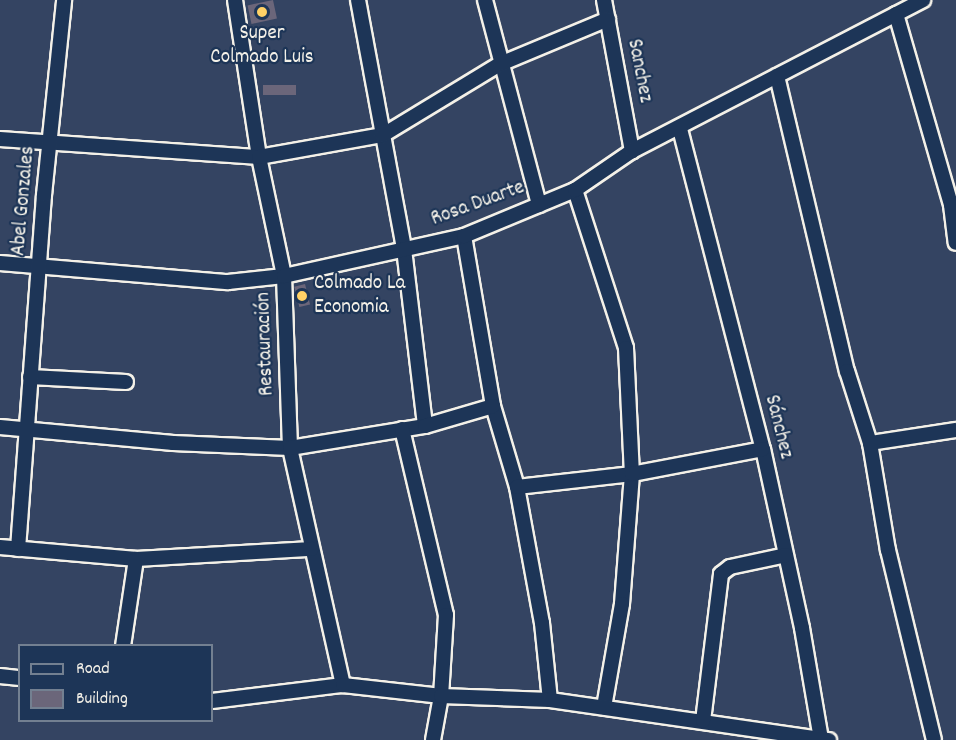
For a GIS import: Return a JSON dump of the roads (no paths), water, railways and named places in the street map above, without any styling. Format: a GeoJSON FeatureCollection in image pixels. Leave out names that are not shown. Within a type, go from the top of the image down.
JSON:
{"type":"FeatureCollection","features":[{"type":"Feature","properties":{"kind":"street","name":"Abel Gonzales"},"geometry":{"type":"LineString","coordinates":[[18,549],[25,430],[64,0]]}},
{"type":"Feature","properties":{"kind":"street","name":"Restauración"},"geometry":{"type":"LineString","coordinates":[[235,0],[259,157],[284,276],[290,448],[343,685]]}},
{"type":"Feature","properties":{"kind":"street"},"geometry":{"type":"LineString","coordinates":[[358,0],[404,249],[425,426]]}},
{"type":"Feature","properties":{"kind":"street"},"geometry":{"type":"LineString","coordinates":[[485,0],[539,205]]}},
{"type":"Feature","properties":{"kind":"street","name":"Sanchez"},"geometry":{"type":"LineString","coordinates":[[604,0],[632,151]]}},
{"type":"Feature","properties":{"kind":"street","name":"Rosa Duarte"},"geometry":{"type":"LineString","coordinates":[[0,263],[40,263],[228,282],[284,276],[464,236],[575,190],[632,151],[680,129],[923,0]]}},
{"type":"Feature","properties":{"kind":"street"},"geometry":{"type":"LineString","coordinates":[[896,14],[951,206],[956,243]]}},
{"type":"Feature","properties":{"kind":"street"},"geometry":{"type":"LineString","coordinates":[[0,139],[259,157],[383,135],[500,64],[608,19]]}},
{"type":"Feature","properties":{"kind":"street"},"geometry":{"type":"LineString","coordinates":[[777,76],[847,371],[870,443],[888,550],[934,740]]}},
{"type":"Feature","properties":{"kind":"street","name":"Sánchez"},"geometry":{"type":"LineString","coordinates":[[680,129],[763,449],[825,739]]}},
{"type":"Feature","properties":{"kind":"street"},"geometry":{"type":"LineString","coordinates":[[575,190],[626,348],[632,474],[622,604],[604,707]]}},
{"type":"Feature","properties":{"kind":"street"},"geometry":{"type":"LineString","coordinates":[[464,236],[493,406],[517,487],[542,623],[550,700]]}},
{"type":"Feature","properties":{"kind":"street"},"geometry":{"type":"LineString","coordinates":[[30,377],[126,382]]}},
{"type":"Feature","properties":{"kind":"street"},"geometry":{"type":"LineString","coordinates":[[0,426],[25,430],[290,448],[425,426],[493,406]]}},
{"type":"Feature","properties":{"kind":"street"},"geometry":{"type":"LineString","coordinates":[[402,429],[446,615],[441,696],[433,740]]}},
{"type":"Feature","properties":{"kind":"street"},"geometry":{"type":"LineString","coordinates":[[870,443],[956,430]]}},
{"type":"Feature","properties":{"kind":"street"},"geometry":{"type":"LineString","coordinates":[[517,487],[632,474],[763,449]]}},
{"type":"Feature","properties":{"kind":"street"},"geometry":{"type":"LineString","coordinates":[[0,547],[136,559],[312,549]]}},
{"type":"Feature","properties":{"kind":"street"},"geometry":{"type":"LineString","coordinates":[[703,722],[721,574],[730,567],[786,555]]}},
{"type":"Feature","properties":{"kind":"street"},"geometry":{"type":"LineString","coordinates":[[123,644],[136,559]]}},
{"type":"Feature","properties":{"kind":"street"},"geometry":{"type":"LineString","coordinates":[[0,676],[18,678]]}},
{"type":"Feature","properties":{"kind":"street"},"geometry":{"type":"LineString","coordinates":[[213,701],[343,685],[441,696],[550,700],[825,739]]}},
{"type":"Feature","properties":{"kind":"place","name":"Super Colmado Luis"},"geometry":{"type":"Point","coordinates":[262,12]}},
{"type":"Feature","properties":{"kind":"place","name":"Colmado La Economia"},"geometry":{"type":"Point","coordinates":[302,296]}}]}
